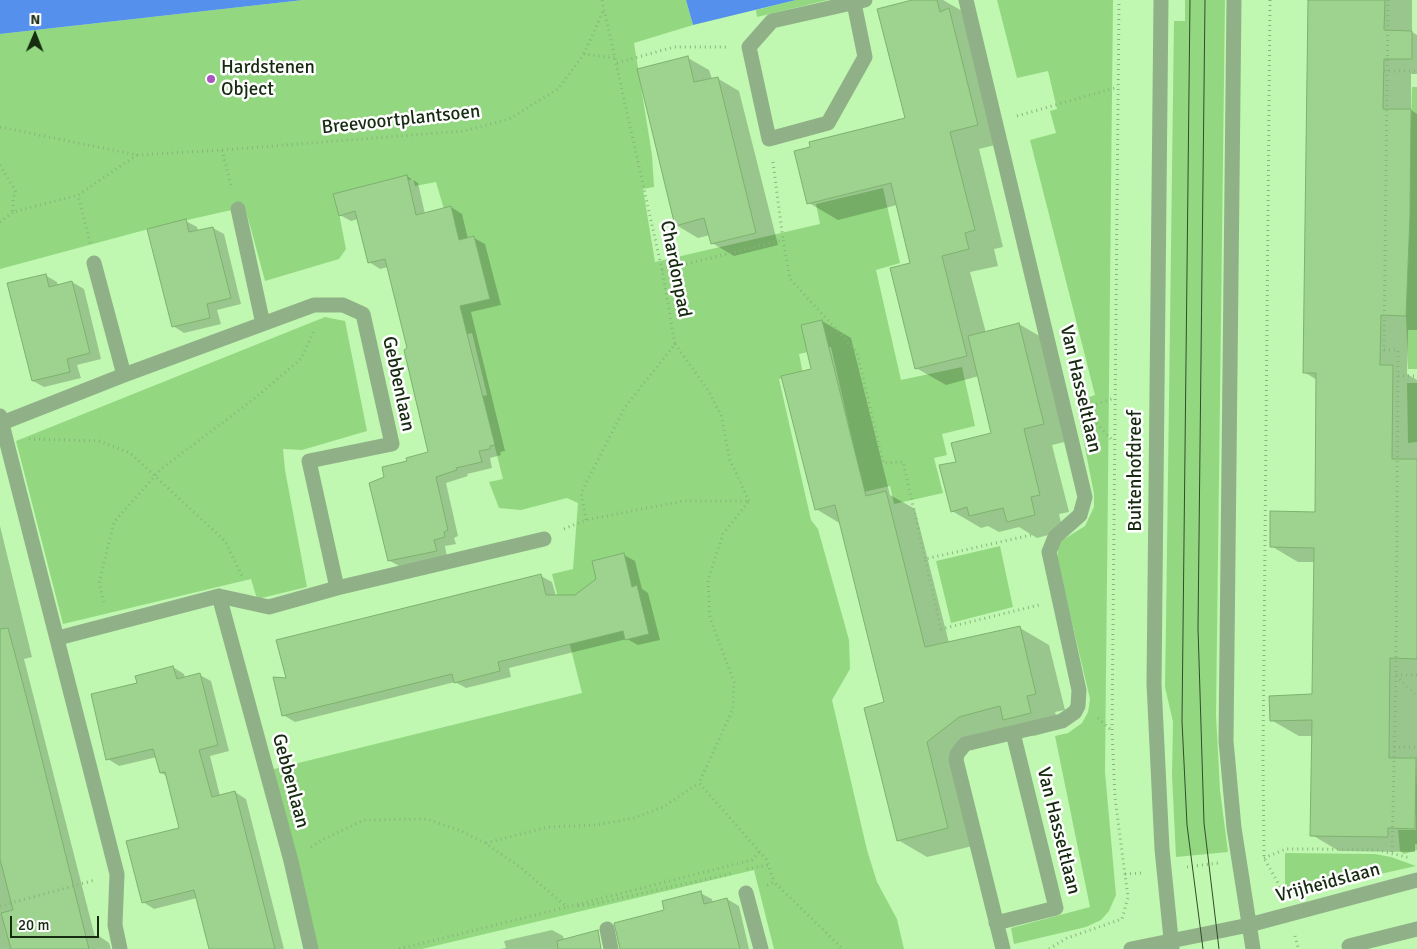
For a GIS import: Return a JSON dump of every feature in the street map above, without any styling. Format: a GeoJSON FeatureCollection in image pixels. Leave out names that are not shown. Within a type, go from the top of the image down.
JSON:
{"type":"FeatureCollection","features":[{"type":"Feature","properties":{"kind":"street","name":"Van Hasseltlaan"},"geometry":{"type":"LineString","coordinates":[[966,0],[1085,497],[1080,515],[1055,537],[1049,552],[1079,690],[1078,706],[1075,712],[1062,721],[965,744],[956,760],[1003,949]]}},
{"type":"Feature","properties":{"kind":"street","name":"Buitenhofdreef"},"geometry":{"type":"LineString","coordinates":[[1161,0],[1154,684],[1171,945]]}},
{"type":"Feature","properties":{"kind":"street"},"geometry":{"type":"LineString","coordinates":[[1234,0],[1225,670],[1226,741],[1239,861],[1254,949]]}},
{"type":"Feature","properties":{"kind":"street"},"geometry":{"type":"LineString","coordinates":[[859,1],[865,58],[828,123],[769,139],[749,47],[772,21],[859,1]]}},
{"type":"Feature","properties":{"kind":"street"},"geometry":{"type":"LineString","coordinates":[[238,209],[263,324]]}},
{"type":"Feature","properties":{"kind":"street"},"geometry":{"type":"LineString","coordinates":[[94,263],[124,375]]}},
{"type":"Feature","properties":{"kind":"street","name":"Gebbenlaan"},"geometry":{"type":"LineString","coordinates":[[3,426],[124,375],[314,305],[344,305],[362,314],[392,444],[309,461],[337,588]]}},
{"type":"Feature","properties":{"kind":"street"},"geometry":{"type":"LineString","coordinates":[[3,426],[117,874],[115,926],[120,949]]}},
{"type":"Feature","properties":{"kind":"street"},"geometry":{"type":"LineString","coordinates":[[58,638],[219,596],[270,607],[337,588],[544,539]]}},
{"type":"Feature","properties":{"kind":"street","name":"Gebbenlaan"},"geometry":{"type":"LineString","coordinates":[[219,596],[291,861],[311,949]]}},
{"type":"Feature","properties":{"kind":"street","name":"Van Hasseltlaan"},"geometry":{"type":"LineString","coordinates":[[996,923],[1056,908],[1013,733]]}},
{"type":"Feature","properties":{"kind":"street","name":"Vrijheidslaan"},"geometry":{"type":"LineString","coordinates":[[1249,925],[1417,880]]}},
{"type":"Feature","properties":{"kind":"street"},"geometry":{"type":"LineString","coordinates":[[746,894],[761,949]]}},
{"type":"Feature","properties":{"kind":"street"},"geometry":{"type":"LineString","coordinates":[[1131,949],[1171,945],[1249,925]]}},
{"type":"Feature","properties":{"kind":"street"},"geometry":{"type":"LineString","coordinates":[[606,929],[611,949]]}},
{"type":"Feature","properties":{"kind":"street"},"geometry":{"type":"LineString","coordinates":[[1350,948],[1417,929]]}},
{"type":"Feature","properties":{"kind":"path","name":"Chardonpad"},"geometry":{"type":"LineString","coordinates":[[586,520],[580,493],[625,406],[675,344],[662,270],[602,0]]}},
{"type":"Feature","properties":{"kind":"path"},"geometry":{"type":"LineString","coordinates":[[1049,949],[1067,938],[1122,919],[1128,897],[1115,798],[1112,731],[1119,0]]}},
{"type":"Feature","properties":{"kind":"path"},"geometry":{"type":"LineString","coordinates":[[1270,0],[1263,718],[1264,858],[1282,889],[1298,947]]}},
{"type":"Feature","properties":{"kind":"path"},"geometry":{"type":"LineString","coordinates":[[1388,0],[1384,350],[1398,350],[1396,675],[1392,852]]}},
{"type":"Feature","properties":{"kind":"path","name":"Breevoortplantsoen"},"geometry":{"type":"LineString","coordinates":[[0,127],[136,155],[222,150],[473,129],[509,119],[558,89],[584,54],[604,8]]}},
{"type":"Feature","properties":{"kind":"path"},"geometry":{"type":"LineString","coordinates":[[617,62],[674,47],[749,47]]}},
{"type":"Feature","properties":{"kind":"path"},"geometry":{"type":"LineString","coordinates":[[584,54],[616,58]]}},
{"type":"Feature","properties":{"kind":"path"},"geometry":{"type":"LineString","coordinates":[[1386,71],[1417,71]]}},
{"type":"Feature","properties":{"kind":"path"},"geometry":{"type":"LineString","coordinates":[[995,122],[1118,87]]}},
{"type":"Feature","properties":{"kind":"path"},"geometry":{"type":"LineString","coordinates":[[769,139],[790,279],[857,352],[883,463],[903,462],[941,629],[1059,601]]}},
{"type":"Feature","properties":{"kind":"path"},"geometry":{"type":"LineString","coordinates":[[222,150],[238,209]]}},
{"type":"Feature","properties":{"kind":"path"},"geometry":{"type":"LineString","coordinates":[[0,222],[13,212],[78,195],[136,155]]}},
{"type":"Feature","properties":{"kind":"path"},"geometry":{"type":"LineString","coordinates":[[0,165],[16,192],[13,198],[13,212]]}},
{"type":"Feature","properties":{"kind":"path"},"geometry":{"type":"LineString","coordinates":[[78,195],[94,263]]}},
{"type":"Feature","properties":{"kind":"path"},"geometry":{"type":"LineString","coordinates":[[662,270],[783,240]]}},
{"type":"Feature","properties":{"kind":"path"},"geometry":{"type":"LineString","coordinates":[[108,625],[100,583],[114,522],[155,475],[255,398],[301,359],[315,328],[314,305]]}},
{"type":"Feature","properties":{"kind":"path"},"geometry":{"type":"LineString","coordinates":[[675,344],[708,390],[721,415],[730,460],[749,501]]}},
{"type":"Feature","properties":{"kind":"path"},"geometry":{"type":"LineString","coordinates":[[1398,376],[1417,376]]}},
{"type":"Feature","properties":{"kind":"path"},"geometry":{"type":"LineString","coordinates":[[1080,410],[1114,398]]}},
{"type":"Feature","properties":{"kind":"path"},"geometry":{"type":"LineString","coordinates":[[3,426],[98,441],[130,453],[225,540],[249,591],[249,603]]}},
{"type":"Feature","properties":{"kind":"path"},"geometry":{"type":"LineString","coordinates":[[544,539],[586,520],[683,500],[749,501]]}},
{"type":"Feature","properties":{"kind":"path"},"geometry":{"type":"LineString","coordinates":[[485,843],[548,827],[597,825],[634,818],[663,807],[700,783],[732,709],[734,682],[710,618],[708,580],[723,534],[749,501]]}},
{"type":"Feature","properties":{"kind":"path"},"geometry":{"type":"LineString","coordinates":[[925,559],[1068,526]]}},
{"type":"Feature","properties":{"kind":"path"},"geometry":{"type":"LineString","coordinates":[[1396,675],[1417,675]]}},
{"type":"Feature","properties":{"kind":"path"},"geometry":{"type":"LineString","coordinates":[[1396,675],[1417,696]]}},
{"type":"Feature","properties":{"kind":"path"},"geometry":{"type":"LineString","coordinates":[[1394,747],[1417,747]]}},
{"type":"Feature","properties":{"kind":"path"},"geometry":{"type":"LineString","coordinates":[[700,783],[760,851],[768,865],[774,882],[843,949]]}},
{"type":"Feature","properties":{"kind":"path"},"geometry":{"type":"LineString","coordinates":[[291,861],[324,839],[364,820],[426,819],[459,830],[485,843],[520,867],[567,907],[594,904],[768,865]]}},
{"type":"Feature","properties":{"kind":"path"},"geometry":{"type":"LineString","coordinates":[[1125,874],[1264,858],[1286,850],[1378,850],[1412,858],[1417,857]]}},
{"type":"Feature","properties":{"kind":"path"},"geometry":{"type":"LineString","coordinates":[[397,949],[752,860],[760,851]]}},
{"type":"Feature","properties":{"kind":"path"},"geometry":{"type":"LineString","coordinates":[[0,906],[117,874]]}},
{"type":"Feature","properties":{"kind":"path"},"geometry":{"type":"LineString","coordinates":[[746,894],[774,882]]}},
{"type":"Feature","properties":{"kind":"green space"},"geometry":{"type":"Polygon","coordinates":[[[303,0],[686,0],[693,25],[634,43],[652,155],[654,187],[643,189],[655,262],[820,224],[816,204],[883,188],[900,263],[876,270],[901,380],[962,367],[975,426],[942,434],[947,455],[934,458],[943,493],[894,504],[890,486],[864,492],[831,347],[799,354],[803,374],[779,379],[811,520],[818,529],[849,640],[850,669],[832,700],[867,850],[877,882],[897,919],[904,949],[774,949],[754,870],[422,949],[315,949],[270,770],[582,693],[552,574],[573,569],[578,503],[567,498],[521,510],[499,508],[489,482],[503,479],[488,420],[464,400],[487,395],[472,333],[456,337],[453,240],[436,182],[415,186],[413,179],[336,198],[346,249],[339,259],[265,281],[245,207],[156,227],[0,269],[0,34],[303,0]]]}},
{"type":"Feature","properties":{"kind":"green space"},"geometry":{"type":"Polygon","coordinates":[[[796,0],[828,0],[757,17],[756,10],[796,0]]]}},
{"type":"Feature","properties":{"kind":"green space"},"geometry":{"type":"Polygon","coordinates":[[[997,0],[1113,0],[1105,772],[1116,895],[1109,911],[1101,920],[1086,927],[1014,944],[1011,928],[1090,907],[1055,736],[1068,733],[1082,723],[1088,712],[1090,699],[1057,559],[1061,541],[1085,526],[1094,507],[1094,494],[1076,402],[1095,395],[1030,140],[1056,133],[1050,111],[1057,109],[1048,71],[1017,78],[997,0]]]}},
{"type":"Feature","properties":{"kind":"green space"},"geometry":{"type":"Polygon","coordinates":[[[1185,0],[1225,0],[1216,715],[1220,790],[1228,852],[1176,857],[1172,775],[1173,722],[1165,687],[1174,21],[1185,21],[1185,0]]]}},
{"type":"Feature","properties":{"kind":"green space"},"geometry":{"type":"Polygon","coordinates":[[[1412,87],[1417,87],[1417,369],[1408,369],[1406,316],[1412,87]]]}},
{"type":"Feature","properties":{"kind":"green space"},"geometry":{"type":"Polygon","coordinates":[[[325,317],[345,321],[367,431],[302,450],[283,449],[285,470],[307,587],[257,599],[251,579],[63,624],[16,441],[325,317]]]}},
{"type":"Feature","properties":{"kind":"green space"},"geometry":{"type":"Polygon","coordinates":[[[1407,383],[1417,383],[1417,442],[1408,443],[1407,383]]]}},
{"type":"Feature","properties":{"kind":"green space"},"geometry":{"type":"Polygon","coordinates":[[[1000,546],[1013,607],[951,623],[936,561],[1000,546]]]}},
{"type":"Feature","properties":{"kind":"green space"},"geometry":{"type":"Polygon","coordinates":[[[1417,751],[1417,850],[1404,854],[1400,851],[1398,830],[1416,830],[1416,814],[1397,814],[1398,787],[1416,787],[1417,751]]]}},
{"type":"Feature","properties":{"kind":"green space"},"geometry":{"type":"Polygon","coordinates":[[[1285,853],[1375,854],[1391,857],[1416,866],[1295,893],[1285,891],[1285,853]]]}},
{"type":"Feature","properties":{"kind":"water"},"geometry":{"type":"Polygon","coordinates":[[[0,0],[303,0],[0,34],[0,0]]]}},
{"type":"Feature","properties":{"kind":"water"},"geometry":{"type":"Polygon","coordinates":[[[686,0],[796,0],[693,25],[686,0]]]}},
{"type":"Feature","properties":{"kind":"building"},"geometry":{"type":"Polygon","coordinates":[[[912,0],[937,0],[940,12],[949,8],[978,125],[950,132],[975,230],[965,233],[969,249],[942,256],[967,356],[915,369],[890,268],[910,263],[891,183],[807,204],[794,151],[810,147],[809,142],[905,118],[877,9],[912,0]]]}},
{"type":"Feature","properties":{"kind":"building"},"geometry":{"type":"Polygon","coordinates":[[[1308,0],[1385,0],[1384,30],[1412,31],[1412,59],[1384,59],[1383,109],[1411,109],[1410,216],[1406,316],[1381,315],[1380,365],[1393,365],[1392,459],[1417,459],[1417,659],[1390,658],[1389,758],[1416,758],[1415,829],[1388,828],[1388,837],[1310,836],[1312,720],[1270,721],[1269,696],[1312,694],[1314,548],[1270,547],[1270,511],[1315,512],[1316,373],[1303,373],[1308,0]]]}},
{"type":"Feature","properties":{"kind":"building"},"geometry":{"type":"Polygon","coordinates":[[[688,56],[694,82],[718,77],[756,233],[711,244],[704,218],[675,226],[637,69],[688,56]]]}},
{"type":"Feature","properties":{"kind":"building"},"geometry":{"type":"Polygon","coordinates":[[[407,175],[416,215],[451,206],[459,240],[474,236],[490,299],[460,306],[495,445],[490,446],[490,449],[479,451],[482,462],[456,468],[457,470],[436,477],[448,530],[444,532],[445,537],[434,540],[437,551],[388,561],[369,483],[384,477],[382,467],[407,461],[406,458],[428,452],[404,350],[407,348],[385,259],[368,263],[355,211],[339,216],[333,194],[407,175]]]}},
{"type":"Feature","properties":{"kind":"building"},"geometry":{"type":"Polygon","coordinates":[[[186,219],[189,232],[213,227],[231,298],[207,304],[210,318],[172,327],[147,229],[186,219]]]}},
{"type":"Feature","properties":{"kind":"building"},"geometry":{"type":"Polygon","coordinates":[[[46,274],[49,287],[72,281],[90,353],[67,359],[70,372],[32,381],[7,283],[46,274]]]}},
{"type":"Feature","properties":{"kind":"building"},"geometry":{"type":"Polygon","coordinates":[[[822,320],[866,496],[886,491],[925,647],[1020,626],[1036,694],[1027,696],[1031,713],[1003,720],[1000,706],[959,717],[927,742],[948,828],[897,841],[864,708],[884,702],[835,505],[815,510],[781,376],[811,369],[801,325],[822,320]]]}},
{"type":"Feature","properties":{"kind":"building"},"geometry":{"type":"Polygon","coordinates":[[[1019,323],[1044,424],[1024,429],[1040,495],[1031,497],[1035,515],[1007,522],[1003,508],[969,516],[967,507],[951,512],[939,465],[956,462],[951,443],[991,433],[968,336],[1019,323]]]}},
{"type":"Feature","properties":{"kind":"building"},"geometry":{"type":"Polygon","coordinates":[[[624,553],[632,587],[637,585],[649,634],[625,640],[623,631],[498,662],[500,671],[454,683],[452,674],[282,716],[273,677],[286,678],[276,640],[541,574],[546,595],[575,595],[596,579],[592,561],[624,553]]]}},
{"type":"Feature","properties":{"kind":"building"},"geometry":{"type":"Polygon","coordinates":[[[8,628],[89,949],[11,949],[1,913],[13,910],[0,859],[0,629],[8,628]]]}},
{"type":"Feature","properties":{"kind":"building"},"geometry":{"type":"Polygon","coordinates":[[[173,666],[177,679],[200,673],[218,745],[199,750],[212,797],[235,791],[275,949],[209,949],[194,890],[142,903],[126,841],[179,828],[165,772],[160,773],[153,749],[106,760],[91,694],[137,683],[135,676],[173,666]]]}},
{"type":"Feature","properties":{"kind":"building"},"geometry":{"type":"Polygon","coordinates":[[[701,891],[704,904],[727,898],[740,949],[620,949],[614,923],[664,910],[662,901],[701,891]]]}},
{"type":"Feature","properties":{"kind":"building"},"geometry":{"type":"Polygon","coordinates":[[[598,930],[601,949],[558,949],[557,941],[598,930]]]}},
{"type":"Feature","properties":{"kind":"tram line"},"geometry":{"type":"LineString","coordinates":[[1190,0],[1182,721],[1187,825],[1203,949]]}},
{"type":"Feature","properties":{"kind":"tram line"},"geometry":{"type":"LineString","coordinates":[[1205,0],[1198,628],[1204,823],[1219,949]]}},
{"type":"Feature","properties":{"kind":"place","name":"Hardstenen Object"},"geometry":{"type":"Point","coordinates":[211,79]}}]}
